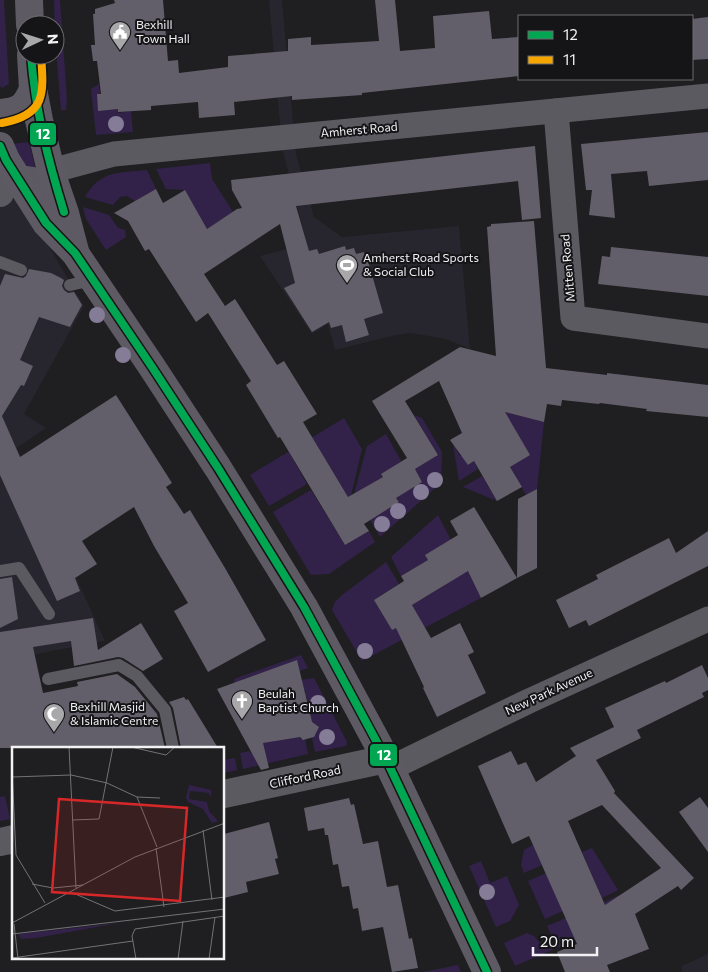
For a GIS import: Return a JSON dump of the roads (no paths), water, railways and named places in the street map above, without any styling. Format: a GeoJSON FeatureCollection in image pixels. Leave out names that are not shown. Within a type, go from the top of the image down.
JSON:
{"type":"FeatureCollection","features":[{"type":"Feature","properties":{"kind":"main road"},"geometry":{"type":"LineString","coordinates":[[29,0],[30,15]]}},
{"type":"Feature","properties":{"kind":"main road"},"geometry":{"type":"LineString","coordinates":[[32,65],[33,89],[52,175],[65,213],[81,282],[218,468],[304,607],[389,764],[487,972]]}},
{"type":"Feature","properties":{"kind":"main road"},"geometry":{"type":"LineString","coordinates":[[0,113],[16,110],[26,104],[33,89]]}},
{"type":"Feature","properties":{"kind":"main road"},"geometry":{"type":"LineString","coordinates":[[6,169],[46,223],[75,253]]}},
{"type":"Feature","properties":{"kind":"street","name":"Amherst Road"},"geometry":{"type":"LineString","coordinates":[[6,169],[43,181],[62,168],[114,154],[708,96]]}},
{"type":"Feature","properties":{"kind":"street","name":"Mitten Road"},"geometry":{"type":"LineString","coordinates":[[556,111],[572,318],[708,336]]}},
{"type":"Feature","properties":{"kind":"street","name":"New Park Avenue"},"geometry":{"type":"LineString","coordinates":[[389,764],[708,619]]}},
{"type":"Feature","properties":{"kind":"street","name":"Clifford Road"},"geometry":{"type":"LineString","coordinates":[[225,794],[389,764]]}},
{"type":"Feature","properties":{"kind":"lane"},"geometry":{"type":"LineString","coordinates":[[0,262],[21,270]]}},
{"type":"Feature","properties":{"kind":"lane"},"geometry":{"type":"LineString","coordinates":[[0,571],[19,568],[49,614]]}},
{"type":"Feature","properties":{"kind":"lane"},"geometry":{"type":"LineString","coordinates":[[48,679],[119,665],[137,676],[165,710],[173,747]]}},
{"type":"Feature","properties":{"kind":"place","name":"Bexhill Town Hall"},"geometry":{"type":"Point","coordinates":[120,51]}},
{"type":"Feature","properties":{"kind":"place","name":"Amherst Road Sports & Social Club"},"geometry":{"type":"Point","coordinates":[347,284]}},
{"type":"Feature","properties":{"kind":"place","name":"Beulah Baptist Church"},"geometry":{"type":"Point","coordinates":[242,720]}},
{"type":"Feature","properties":{"kind":"place","name":"Bexhill Masjid & Islamic Centre"},"geometry":{"type":"Point","coordinates":[54,733]}}]}
